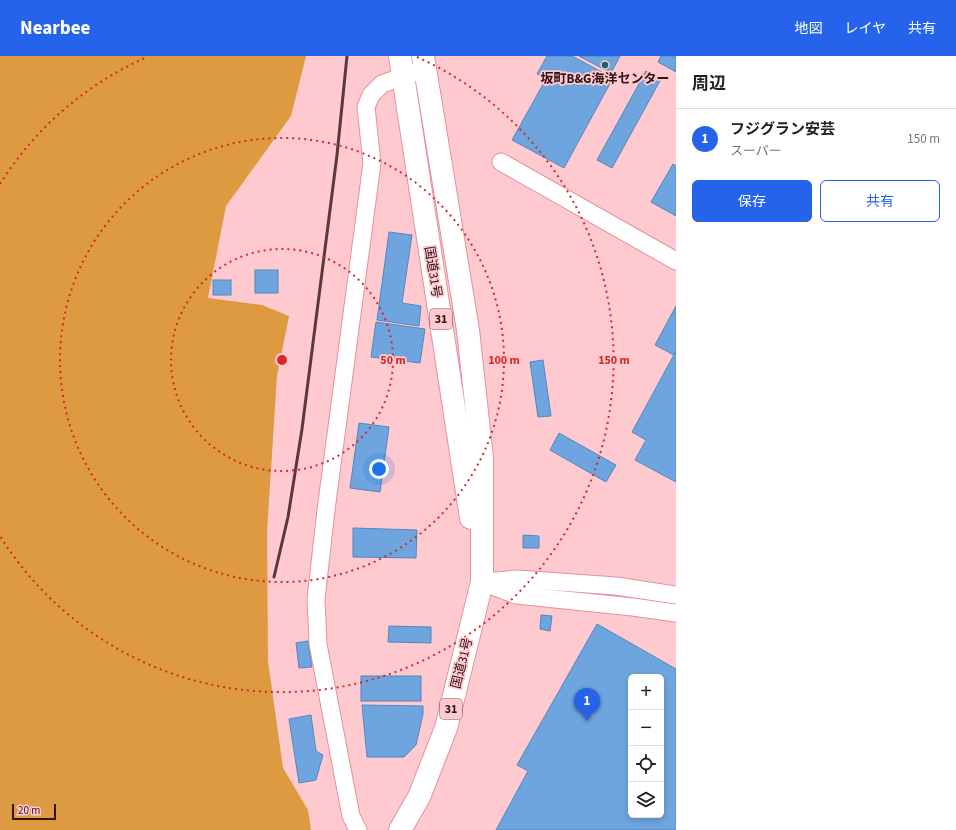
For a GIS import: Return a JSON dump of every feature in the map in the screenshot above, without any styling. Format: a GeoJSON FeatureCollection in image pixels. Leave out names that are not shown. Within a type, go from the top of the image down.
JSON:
{"type":"FeatureCollection","features":[{"type":"Feature","properties":{"kind":"highway","name":"国道31号"},"geometry":{"type":"LineString","coordinates":[[400,830],[419,796],[446,728],[482,582],[482,458],[468,330],[424,62]]}},
{"type":"Feature","properties":{"kind":"highway","name":"国道31号"},"geometry":{"type":"LineString","coordinates":[[402,66],[482,582]]}},
{"type":"Feature","properties":{"kind":"street"},"geometry":{"type":"LineString","coordinates":[[358,830],[351,816],[318,644],[316,599],[326,510],[372,163],[366,107],[371,96],[402,66],[424,62]]}},
{"type":"Feature","properties":{"kind":"street"},"geometry":{"type":"LineString","coordinates":[[500,162],[676,261]]}},
{"type":"Feature","properties":{"kind":"street"},"geometry":{"type":"LineString","coordinates":[[482,582],[524,579],[616,586],[676,595]]}},
{"type":"Feature","properties":{"kind":"street"},"geometry":{"type":"LineString","coordinates":[[482,582],[516,595],[676,613]]}},
{"type":"Feature","properties":{"kind":"shaded area"},"geometry":{"type":"Polygon","coordinates":[[[0,56],[306,56],[291,116],[226,206],[208,298],[262,305],[289,316],[277,376],[267,532],[268,661],[283,768],[308,810],[311,830],[0,830],[0,56]]]}},
{"type":"Feature","properties":{"kind":"building","name":"坂町B&G海洋センター"},"geometry":{"type":"Polygon","coordinates":[[[547,56],[572,56],[613,78],[564,168],[512,140],[546,79],[537,74],[547,56]]]}},
{"type":"Feature","properties":{"kind":"building","name":"坂町B&G海洋センター"},"geometry":{"type":"Polygon","coordinates":[[[579,56],[620,56],[611,73],[579,56]]]}},
{"type":"Feature","properties":{"kind":"building"},"geometry":{"type":"Polygon","coordinates":[[[661,56],[676,56],[676,72],[658,62],[661,56]]]}},
{"type":"Feature","properties":{"kind":"building"},"geometry":{"type":"Polygon","coordinates":[[[646,71],[661,79],[612,168],[597,160],[646,71]]]}},
{"type":"Feature","properties":{"kind":"building"},"geometry":{"type":"Polygon","coordinates":[[[673,164],[676,166],[676,216],[651,202],[673,164]]]}},
{"type":"Feature","properties":{"kind":"building"},"geometry":{"type":"Polygon","coordinates":[[[389,232],[412,235],[402,303],[421,306],[419,326],[377,320],[389,232]]]}},
{"type":"Feature","properties":{"kind":"building"},"geometry":{"type":"Polygon","coordinates":[[[255,270],[278,270],[278,293],[255,293],[255,270]]]}},
{"type":"Feature","properties":{"kind":"building"},"geometry":{"type":"Polygon","coordinates":[[[213,280],[231,280],[231,295],[213,295],[213,280]]]}},
{"type":"Feature","properties":{"kind":"building"},"geometry":{"type":"Polygon","coordinates":[[[676,306],[676,351],[674,355],[655,345],[676,306]]]}},
{"type":"Feature","properties":{"kind":"building"},"geometry":{"type":"Polygon","coordinates":[[[376,322],[425,329],[420,363],[371,357],[376,322]]]}},
{"type":"Feature","properties":{"kind":"building"},"geometry":{"type":"Polygon","coordinates":[[[676,351],[676,482],[635,460],[646,440],[632,432],[676,351]]]}},
{"type":"Feature","properties":{"kind":"building"},"geometry":{"type":"Polygon","coordinates":[[[543,360],[551,416],[538,417],[530,362],[543,360]]]}},
{"type":"Feature","properties":{"kind":"building"},"geometry":{"type":"Polygon","coordinates":[[[359,423],[389,427],[380,492],[350,488],[359,423]]]}},
{"type":"Feature","properties":{"kind":"building"},"geometry":{"type":"Polygon","coordinates":[[[559,433],[616,465],[606,482],[550,450],[559,433]]]}},
{"type":"Feature","properties":{"kind":"building"},"geometry":{"type":"Polygon","coordinates":[[[353,528],[417,530],[416,558],[353,557],[353,528]]]}},
{"type":"Feature","properties":{"kind":"building"},"geometry":{"type":"Polygon","coordinates":[[[523,535],[539,536],[539,548],[523,548],[523,535]]]}},
{"type":"Feature","properties":{"kind":"building"},"geometry":{"type":"Polygon","coordinates":[[[541,615],[552,616],[550,631],[540,629],[541,615]]]}},
{"type":"Feature","properties":{"kind":"building"},"geometry":{"type":"Polygon","coordinates":[[[597,624],[676,669],[676,830],[496,830],[528,771],[517,765],[597,624]]]}},
{"type":"Feature","properties":{"kind":"building"},"geometry":{"type":"Polygon","coordinates":[[[389,626],[431,627],[431,643],[388,642],[389,626]]]}},
{"type":"Feature","properties":{"kind":"building"},"geometry":{"type":"Polygon","coordinates":[[[308,641],[312,667],[299,668],[296,643],[308,641]]]}},
{"type":"Feature","properties":{"kind":"building"},"geometry":{"type":"Polygon","coordinates":[[[361,676],[421,676],[421,701],[361,701],[361,676]]]}},
{"type":"Feature","properties":{"kind":"building"},"geometry":{"type":"Polygon","coordinates":[[[362,705],[423,706],[423,714],[416,745],[404,757],[367,757],[362,705]]]}},
{"type":"Feature","properties":{"kind":"building"},"geometry":{"type":"Polygon","coordinates":[[[311,715],[316,751],[323,755],[316,780],[299,783],[289,719],[311,715]]]}},
{"type":"Feature","properties":{"kind":"railway"},"geometry":{"type":"LineString","coordinates":[[274,577],[288,517],[302,429],[337,155],[347,56]]}},
{"type":"Feature","properties":{"kind":"place","name":"坂町B&G海洋センター"},"geometry":{"type":"Point","coordinates":[605,65]}},
{"type":"Feature","properties":{"kind":"place","name":"フジグラン安芸"},"geometry":{"type":"Point","coordinates":[587,721]}}]}
